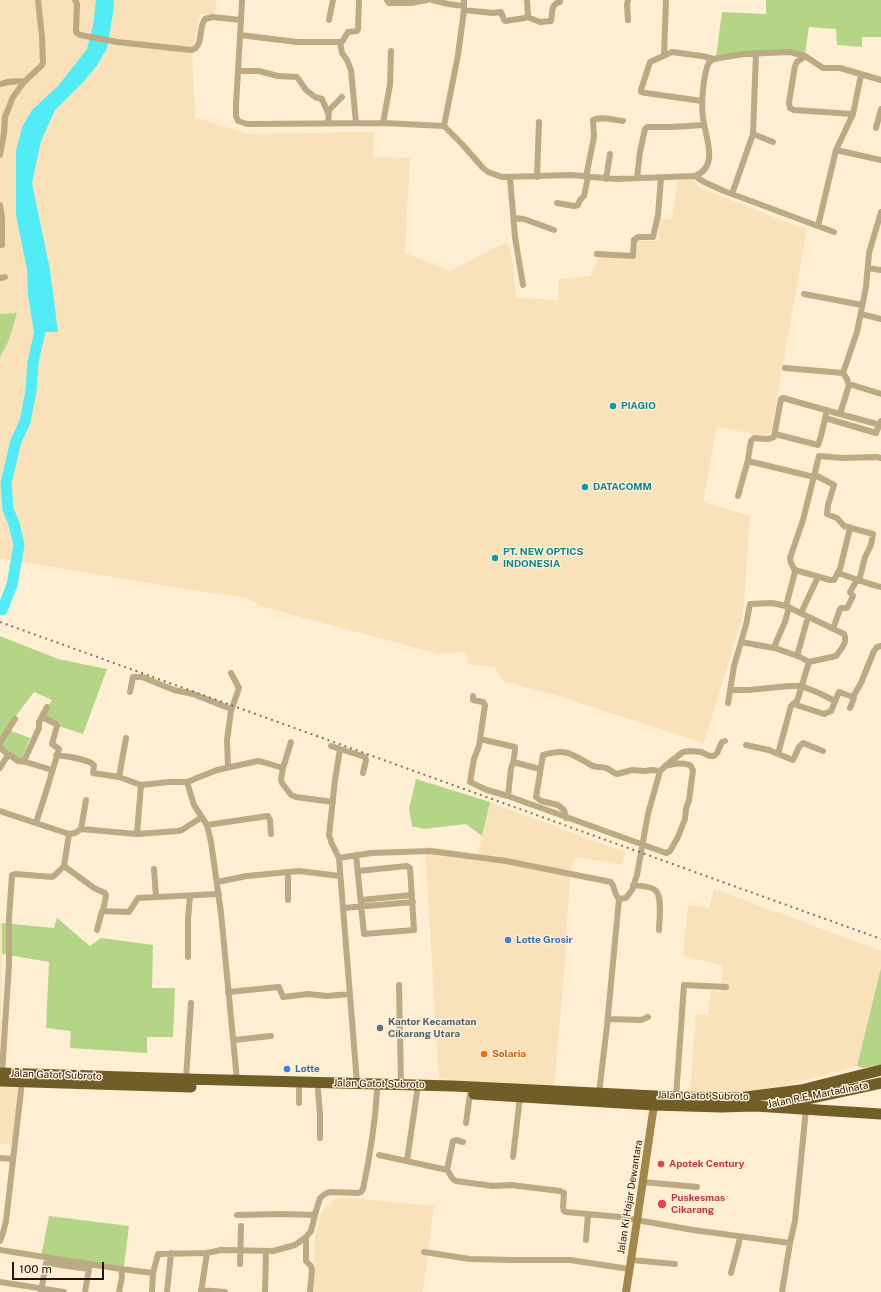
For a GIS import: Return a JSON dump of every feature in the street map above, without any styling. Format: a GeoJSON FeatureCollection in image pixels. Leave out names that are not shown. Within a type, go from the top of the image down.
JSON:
{"type":"FeatureCollection","features":[{"type":"Feature","properties":{"kind":"highway","name":"Jalan R.E. Martadinata"},"geometry":{"type":"LineString","coordinates":[[757,1101],[881,1070]]}},
{"type":"Feature","properties":{"kind":"highway","name":"Jalan Gatot Subroto"},"geometry":{"type":"LineString","coordinates":[[1,1076],[401,1084],[676,1097],[738,1098],[757,1101]]}},
{"type":"Feature","properties":{"kind":"highway","name":"Jalan Gatot Subroto"},"geometry":{"type":"LineString","coordinates":[[1,1076],[22,1082],[416,1092],[520,1096],[654,1105],[721,1107],[757,1101]]}},
{"type":"Feature","properties":{"kind":"highway","name":"Jalan R.E. Martadinata"},"geometry":{"type":"LineString","coordinates":[[757,1101],[802,1100],[881,1083]]}},
{"type":"Feature","properties":{"kind":"highway"},"geometry":{"type":"LineString","coordinates":[[848,1112],[842,1105],[841,1101],[842,1097],[850,1090]]}},
{"type":"Feature","properties":{"kind":"highway"},"geometry":{"type":"LineString","coordinates":[[757,1101],[806,1109],[881,1114]]}},
{"type":"Feature","properties":{"kind":"main road","name":"Jalan Ki Hajar Dewantara"},"geometry":{"type":"LineString","coordinates":[[626,1292],[654,1105]]}},
{"type":"Feature","properties":{"kind":"street"},"geometry":{"type":"LineString","coordinates":[[0,155],[4,133],[2,122],[12,97],[43,62],[38,0]]}},
{"type":"Feature","properties":{"kind":"street"},"geometry":{"type":"LineString","coordinates":[[75,0],[77,4],[76,30],[78,33],[114,42],[193,50],[198,46],[202,22],[205,18],[212,17],[241,20]]}},
{"type":"Feature","properties":{"kind":"street"},"geometry":{"type":"LineString","coordinates":[[242,0],[236,105],[236,116],[238,121],[247,124],[382,123],[444,126],[488,172],[502,177],[510,178],[571,175],[606,179],[661,178],[694,176],[704,171],[709,161],[709,148],[704,125],[702,101],[708,62],[714,59],[756,53],[790,52],[805,56],[823,68],[840,68],[881,80]]}},
{"type":"Feature","properties":{"kind":"street"},"geometry":{"type":"LineString","coordinates":[[329,20],[333,0]]}},
{"type":"Feature","properties":{"kind":"street"},"geometry":{"type":"LineString","coordinates":[[240,35],[286,41],[340,42],[343,41],[348,32],[357,31],[358,29],[359,0]]}},
{"type":"Feature","properties":{"kind":"street"},"geometry":{"type":"LineString","coordinates":[[387,0],[389,3],[411,4],[427,0]]}},
{"type":"Feature","properties":{"kind":"street"},"geometry":{"type":"LineString","coordinates":[[432,0],[448,4],[464,5],[493,13],[501,12],[505,20],[527,17],[540,22],[551,21],[554,5],[560,2],[560,0]]}},
{"type":"Feature","properties":{"kind":"street"},"geometry":{"type":"LineString","coordinates":[[527,17],[528,0]]}},
{"type":"Feature","properties":{"kind":"street"},"geometry":{"type":"LineString","coordinates":[[628,0],[626,5],[628,20]]}},
{"type":"Feature","properties":{"kind":"street"},"geometry":{"type":"LineString","coordinates":[[664,55],[666,0]]}},
{"type":"Feature","properties":{"kind":"street"},"geometry":{"type":"LineString","coordinates":[[444,126],[458,55],[464,5]]}},
{"type":"Feature","properties":{"kind":"street"},"geometry":{"type":"LineString","coordinates":[[340,42],[342,54],[347,60],[351,70],[356,123]]}},
{"type":"Feature","properties":{"kind":"street"},"geometry":{"type":"LineString","coordinates":[[382,123],[390,84],[391,51]]}},
{"type":"Feature","properties":{"kind":"street"},"geometry":{"type":"LineString","coordinates":[[702,101],[641,92],[648,64],[651,60],[672,52],[714,59]]}},
{"type":"Feature","properties":{"kind":"street"},"geometry":{"type":"LineString","coordinates":[[732,194],[753,134],[756,53]]}},
{"type":"Feature","properties":{"kind":"street"},"geometry":{"type":"LineString","coordinates":[[805,56],[797,62],[795,66],[789,102],[790,108],[794,110],[853,114]]}},
{"type":"Feature","properties":{"kind":"street"},"geometry":{"type":"LineString","coordinates":[[238,71],[259,71],[278,76],[298,77],[306,90],[322,100],[328,113],[328,123]]}},
{"type":"Feature","properties":{"kind":"street"},"geometry":{"type":"LineString","coordinates":[[818,226],[836,150],[853,114],[861,75]]}},
{"type":"Feature","properties":{"kind":"street"},"geometry":{"type":"LineString","coordinates":[[0,84],[13,81],[24,82]]}},
{"type":"Feature","properties":{"kind":"street"},"geometry":{"type":"LineString","coordinates":[[328,113],[331,107],[342,97]]}},
{"type":"Feature","properties":{"kind":"street"},"geometry":{"type":"LineString","coordinates":[[876,128],[881,109]]}},
{"type":"Feature","properties":{"kind":"street"},"geometry":{"type":"LineString","coordinates":[[558,204],[578,205],[584,196],[594,137],[593,120],[595,118],[600,118],[623,121]]}},
{"type":"Feature","properties":{"kind":"street"},"geometry":{"type":"LineString","coordinates":[[537,177],[539,122]]}},
{"type":"Feature","properties":{"kind":"street"},"geometry":{"type":"LineString","coordinates":[[637,178],[640,152],[645,129],[647,127],[704,125]]}},
{"type":"Feature","properties":{"kind":"street"},"geometry":{"type":"LineString","coordinates":[[753,134],[773,142]]}},
{"type":"Feature","properties":{"kind":"street"},"geometry":{"type":"LineString","coordinates":[[836,150],[881,160]]}},
{"type":"Feature","properties":{"kind":"street"},"geometry":{"type":"LineString","coordinates":[[606,179],[610,154]]}},
{"type":"Feature","properties":{"kind":"street"},"geometry":{"type":"LineString","coordinates":[[694,176],[708,184],[732,194],[834,232]]}},
{"type":"Feature","properties":{"kind":"street"},"geometry":{"type":"LineString","coordinates":[[510,178],[515,236],[523,285]]}},
{"type":"Feature","properties":{"kind":"street"},"geometry":{"type":"LineString","coordinates":[[597,254],[633,256],[634,240],[638,237],[653,237],[658,215],[661,178]]}},
{"type":"Feature","properties":{"kind":"street"},"geometry":{"type":"LineString","coordinates":[[0,205],[2,245],[0,245]]}},
{"type":"Feature","properties":{"kind":"street"},"geometry":{"type":"LineString","coordinates":[[843,373],[854,343],[861,314],[866,287],[869,253],[881,212]]}},
{"type":"Feature","properties":{"kind":"street"},"geometry":{"type":"LineString","coordinates":[[514,218],[524,219],[554,230]]}},
{"type":"Feature","properties":{"kind":"street"},"geometry":{"type":"LineString","coordinates":[[868,268],[881,270]]}},
{"type":"Feature","properties":{"kind":"street"},"geometry":{"type":"LineString","coordinates":[[804,294],[862,305]]}},
{"type":"Feature","properties":{"kind":"street"},"geometry":{"type":"LineString","coordinates":[[861,314],[881,319]]}},
{"type":"Feature","properties":{"kind":"street"},"geometry":{"type":"LineString","coordinates":[[785,368],[843,373]]}},
{"type":"Feature","properties":{"kind":"street"},"geometry":{"type":"LineString","coordinates":[[840,414],[849,384],[843,373]]}},
{"type":"Feature","properties":{"kind":"street"},"geometry":{"type":"LineString","coordinates":[[849,384],[881,394]]}},
{"type":"Feature","properties":{"kind":"street"},"geometry":{"type":"LineString","coordinates":[[738,496],[748,460],[752,438],[771,439],[775,434],[782,398],[840,414],[881,423],[875,433],[825,418]]}},
{"type":"Feature","properties":{"kind":"street"},"geometry":{"type":"LineString","coordinates":[[775,434],[818,445],[827,410]]}},
{"type":"Feature","properties":{"kind":"street"},"geometry":{"type":"LineString","coordinates":[[850,528],[838,573],[834,580],[795,570],[791,564],[790,558],[802,524],[819,456],[843,458],[881,458]]}},
{"type":"Feature","properties":{"kind":"street"},"geometry":{"type":"LineString","coordinates":[[748,460],[754,463],[821,477],[834,485],[826,512],[827,514],[837,518],[843,525],[850,528],[872,533],[871,545],[865,557],[858,580],[850,592],[853,596],[849,607],[840,609],[833,629]]}},
{"type":"Feature","properties":{"kind":"street"},"geometry":{"type":"LineString","coordinates":[[775,648],[785,622],[795,570]]}},
{"type":"Feature","properties":{"kind":"street"},"geometry":{"type":"LineString","coordinates":[[838,573],[881,587]]}},
{"type":"Feature","properties":{"kind":"street"},"geometry":{"type":"LineString","coordinates":[[800,613],[818,577]]}},
{"type":"Feature","properties":{"kind":"street"},"geometry":{"type":"LineString","coordinates":[[728,703],[734,666],[750,604],[772,603],[787,607],[844,634],[846,639],[838,654],[834,657],[809,662],[775,648],[741,642]]}},
{"type":"Feature","properties":{"kind":"street"},"geometry":{"type":"LineString","coordinates":[[797,656],[808,617]]}},
{"type":"Feature","properties":{"kind":"street"},"geometry":{"type":"LineString","coordinates":[[850,708],[854,698],[853,697],[861,683],[874,651],[877,647],[881,646]]}},
{"type":"Feature","properties":{"kind":"street"},"geometry":{"type":"LineString","coordinates":[[778,754],[793,704],[797,701],[809,662]]}},
{"type":"Feature","properties":{"kind":"street"},"geometry":{"type":"LineString","coordinates":[[228,768],[227,740],[232,709],[239,688],[231,673]]}},
{"type":"Feature","properties":{"kind":"street"},"geometry":{"type":"LineString","coordinates":[[130,692],[133,677],[142,677],[174,690],[193,694],[232,709]]}},
{"type":"Feature","properties":{"kind":"street"},"geometry":{"type":"LineString","coordinates":[[730,690],[801,686],[835,701]]}},
{"type":"Feature","properties":{"kind":"street"},"geometry":{"type":"LineString","coordinates":[[793,704],[824,714],[830,711],[839,692],[853,697]]}},
{"type":"Feature","properties":{"kind":"street"},"geometry":{"type":"LineString","coordinates":[[473,696],[473,700],[483,702],[485,704],[480,739],[474,759],[470,782],[487,790],[592,826],[643,846],[668,853],[678,837],[685,819],[690,786],[693,777],[693,768],[685,763],[665,766]]}},
{"type":"Feature","properties":{"kind":"street"},"geometry":{"type":"LineString","coordinates":[[24,761],[39,728],[39,724],[46,707]]}},
{"type":"Feature","properties":{"kind":"street"},"geometry":{"type":"LineString","coordinates":[[36,823],[58,748],[52,744],[57,726],[56,724],[42,717]]}},
{"type":"Feature","properties":{"kind":"street"},"geometry":{"type":"LineString","coordinates":[[0,742],[15,718]]}},
{"type":"Feature","properties":{"kind":"street"},"geometry":{"type":"LineString","coordinates":[[119,777],[126,738]]}},
{"type":"Feature","properties":{"kind":"street"},"geometry":{"type":"LineString","coordinates":[[480,739],[515,747],[514,764],[511,768],[508,796]]}},
{"type":"Feature","properties":{"kind":"street"},"geometry":{"type":"LineString","coordinates":[[619,899],[626,898],[632,890],[643,846],[648,814],[660,771],[683,752],[701,752],[714,756],[722,742],[725,741]]}},
{"type":"Feature","properties":{"kind":"street"},"geometry":{"type":"LineString","coordinates":[[291,742],[283,768],[282,782],[293,796],[333,802]]}},
{"type":"Feature","properties":{"kind":"street"},"geometry":{"type":"LineString","coordinates":[[746,745],[770,750],[794,759],[799,747],[803,743],[823,750]]}},
{"type":"Feature","properties":{"kind":"street"},"geometry":{"type":"LineString","coordinates":[[331,746],[365,758],[366,760],[363,773]]}},
{"type":"Feature","properties":{"kind":"street"},"geometry":{"type":"LineString","coordinates":[[0,747],[8,756],[11,756],[18,761],[24,761],[52,770]]}},
{"type":"Feature","properties":{"kind":"street"},"geometry":{"type":"LineString","coordinates":[[340,749],[330,835],[332,844],[339,858],[357,1084]]}},
{"type":"Feature","properties":{"kind":"street"},"geometry":{"type":"LineString","coordinates":[[566,818],[564,810],[560,806],[541,801],[536,797],[543,755],[558,752],[572,755],[592,766],[605,767],[617,774],[632,770],[660,771]]}},
{"type":"Feature","properties":{"kind":"street"},"geometry":{"type":"LineString","coordinates":[[56,755],[92,763],[94,765],[93,772],[119,777],[142,785],[187,782],[228,768],[261,761],[283,768]]}},
{"type":"Feature","properties":{"kind":"street"},"geometry":{"type":"LineString","coordinates":[[0,768],[8,756]]}},
{"type":"Feature","properties":{"kind":"street"},"geometry":{"type":"LineString","coordinates":[[514,764],[517,763],[540,769]]}},
{"type":"Feature","properties":{"kind":"street"},"geometry":{"type":"LineString","coordinates":[[187,782],[194,805],[207,825],[211,842],[219,894],[237,1080]]}},
{"type":"Feature","properties":{"kind":"street"},"geometry":{"type":"LineString","coordinates":[[137,834],[142,785]]}},
{"type":"Feature","properties":{"kind":"street"},"geometry":{"type":"LineString","coordinates":[[81,829],[86,800]]}},
{"type":"Feature","properties":{"kind":"street"},"geometry":{"type":"LineString","coordinates":[[0,811],[69,834],[75,833],[81,829],[137,834],[178,831],[202,817]]}},
{"type":"Feature","properties":{"kind":"street"},"geometry":{"type":"LineString","coordinates":[[207,825],[268,816],[270,820],[271,834]]}},
{"type":"Feature","properties":{"kind":"street"},"geometry":{"type":"LineString","coordinates":[[1,1076],[9,964],[9,918],[12,875],[52,877],[55,875],[64,866],[69,834]]}},
{"type":"Feature","properties":{"kind":"street"},"geometry":{"type":"LineString","coordinates":[[339,858],[356,855],[424,850],[506,861],[609,881],[614,886],[616,895],[619,899],[608,1019],[599,1093]]}},
{"type":"Feature","properties":{"kind":"street"},"geometry":{"type":"LineString","coordinates":[[356,855],[365,935],[414,930],[410,868],[358,871]]}},
{"type":"Feature","properties":{"kind":"street"},"geometry":{"type":"LineString","coordinates":[[64,866],[94,888],[105,893],[106,896],[103,911],[97,930]]}},
{"type":"Feature","properties":{"kind":"street"},"geometry":{"type":"LineString","coordinates":[[154,869],[156,898]]}},
{"type":"Feature","properties":{"kind":"street"},"geometry":{"type":"LineString","coordinates":[[216,882],[247,876],[303,871],[340,876]]}},
{"type":"Feature","properties":{"kind":"street"},"geometry":{"type":"LineString","coordinates":[[288,872],[288,900]]}},
{"type":"Feature","properties":{"kind":"street"},"geometry":{"type":"LineString","coordinates":[[633,885],[654,889],[658,893],[660,906],[659,930]]}},
{"type":"Feature","properties":{"kind":"street"},"geometry":{"type":"LineString","coordinates":[[103,911],[129,912],[132,910],[138,898],[219,894]]}},
{"type":"Feature","properties":{"kind":"street"},"geometry":{"type":"LineString","coordinates":[[361,900],[412,895]]}},
{"type":"Feature","properties":{"kind":"street"},"geometry":{"type":"LineString","coordinates":[[188,957],[188,919],[190,896]]}},
{"type":"Feature","properties":{"kind":"street"},"geometry":{"type":"LineString","coordinates":[[344,908],[413,902]]}},
{"type":"Feature","properties":{"kind":"street"},"geometry":{"type":"LineString","coordinates":[[399,985],[401,1084]]}},
{"type":"Feature","properties":{"kind":"street"},"geometry":{"type":"LineString","coordinates":[[676,1097],[684,985],[726,987]]}},
{"type":"Feature","properties":{"kind":"street"},"geometry":{"type":"LineString","coordinates":[[228,992],[279,987],[283,997],[308,994],[326,996],[350,994]]}},
{"type":"Feature","properties":{"kind":"street"},"geometry":{"type":"LineString","coordinates":[[186,1079],[192,1003]]}},
{"type":"Feature","properties":{"kind":"street"},"geometry":{"type":"LineString","coordinates":[[608,1019],[642,1020],[648,1017]]}},
{"type":"Feature","properties":{"kind":"street"},"geometry":{"type":"LineString","coordinates":[[234,1040],[271,1036]]}},
{"type":"Feature","properties":{"kind":"street"},"geometry":{"type":"LineString","coordinates":[[0,1241],[4,1233],[6,1221],[22,1082]]}},
{"type":"Feature","properties":{"kind":"street"},"geometry":{"type":"LineString","coordinates":[[299,1089],[299,1103]]}},
{"type":"Feature","properties":{"kind":"street"},"geometry":{"type":"LineString","coordinates":[[318,1090],[320,1138]]}},
{"type":"Feature","properties":{"kind":"street"},"geometry":{"type":"LineString","coordinates":[[152,1292],[153,1273],[158,1254],[207,1253],[221,1250],[266,1251],[295,1245],[306,1237],[311,1231],[320,1198],[325,1194],[336,1192],[361,1192],[363,1189],[375,1123],[377,1091]]}},
{"type":"Feature","properties":{"kind":"street"},"geometry":{"type":"LineString","coordinates":[[407,1161],[416,1092]]}},
{"type":"Feature","properties":{"kind":"street"},"geometry":{"type":"LineString","coordinates":[[466,1123],[470,1094]]}},
{"type":"Feature","properties":{"kind":"street"},"geometry":{"type":"LineString","coordinates":[[513,1157],[520,1096]]}},
{"type":"Feature","properties":{"kind":"street"},"geometry":{"type":"LineString","coordinates":[[782,1292],[795,1221],[806,1109]]}},
{"type":"Feature","properties":{"kind":"street"},"geometry":{"type":"LineString","coordinates":[[447,1170],[453,1141],[456,1140],[463,1142]]}},
{"type":"Feature","properties":{"kind":"street"},"geometry":{"type":"LineString","coordinates":[[378,1155],[447,1170],[456,1181],[493,1186],[511,1185],[563,1192],[564,1211],[620,1217],[693,1230],[790,1243]]}},
{"type":"Feature","properties":{"kind":"street"},"geometry":{"type":"LineString","coordinates":[[0,1158],[13,1159]]}},
{"type":"Feature","properties":{"kind":"street"},"geometry":{"type":"LineString","coordinates":[[643,1182],[697,1187]]}},
{"type":"Feature","properties":{"kind":"street"},"geometry":{"type":"LineString","coordinates":[[586,1240],[588,1214]]}},
{"type":"Feature","properties":{"kind":"street"},"geometry":{"type":"LineString","coordinates":[[236,1215],[315,1215]]}},
{"type":"Feature","properties":{"kind":"street"},"geometry":{"type":"LineString","coordinates":[[240,1264],[241,1226]]}},
{"type":"Feature","properties":{"kind":"street"},"geometry":{"type":"LineString","coordinates":[[306,1237],[306,1261],[311,1266],[312,1270],[310,1292]]}},
{"type":"Feature","properties":{"kind":"street"},"geometry":{"type":"LineString","coordinates":[[730,1273],[737,1254],[740,1237]]}},
{"type":"Feature","properties":{"kind":"street"},"geometry":{"type":"LineString","coordinates":[[0,1250],[153,1273]]}},
{"type":"Feature","properties":{"kind":"street"},"geometry":{"type":"LineString","coordinates":[[265,1292],[266,1251]]}},
{"type":"Feature","properties":{"kind":"street"},"geometry":{"type":"LineString","coordinates":[[424,1252],[470,1259],[570,1260],[629,1270]]}},
{"type":"Feature","properties":{"kind":"street"},"geometry":{"type":"LineString","coordinates":[[167,1292],[171,1253]]}},
{"type":"Feature","properties":{"kind":"street"},"geometry":{"type":"LineString","coordinates":[[207,1253],[201,1291],[224,1292]]}},
{"type":"Feature","properties":{"kind":"street"},"geometry":{"type":"LineString","coordinates":[[631,1260],[675,1264]]}},
{"type":"Feature","properties":{"kind":"street"},"geometry":{"type":"LineString","coordinates":[[42,1290],[46,1263],[89,1269],[85,1292]]}},
{"type":"Feature","properties":{"kind":"street"},"geometry":{"type":"LineString","coordinates":[[119,1292],[122,1277],[121,1269]]}},
{"type":"Feature","properties":{"kind":"street"},"geometry":{"type":"LineString","coordinates":[[0,1282],[42,1290],[64,1292]]}},
{"type":"Feature","properties":{"kind":"shaded area"},"geometry":{"type":"Polygon","coordinates":[[[0,0],[216,0],[215,16],[200,13],[192,51],[195,117],[247,134],[374,132],[373,157],[410,158],[405,253],[450,271],[504,243],[509,245],[513,264],[516,298],[559,300],[558,279],[590,276],[600,257],[636,260],[638,241],[658,241],[660,218],[672,219],[678,181],[692,179],[698,187],[807,230],[771,431],[764,436],[717,427],[703,502],[750,516],[743,615],[704,743],[552,694],[503,681],[495,667],[468,664],[466,652],[439,654],[264,607],[246,598],[0,558],[0,0]]]}},
{"type":"Feature","properties":{"kind":"shaded area"},"geometry":{"type":"Polygon","coordinates":[[[490,802],[626,853],[622,865],[575,857],[570,873],[565,962],[554,1088],[439,1079],[425,846],[478,854],[490,802]]]}},
{"type":"Feature","properties":{"kind":"shaded area"},"geometry":{"type":"Polygon","coordinates":[[[714,889],[881,951],[881,968],[857,1066],[777,1088],[741,1095],[690,1096],[696,1014],[708,1015],[711,991],[721,992],[723,965],[683,956],[688,905],[709,908],[714,889]]]}},
{"type":"Feature","properties":{"kind":"shaded area"},"geometry":{"type":"Polygon","coordinates":[[[0,923],[2,923],[1,1069],[22,1069],[14,1146],[0,1143],[0,923]]]}},
{"type":"Feature","properties":{"kind":"shaded area"},"geometry":{"type":"Polygon","coordinates":[[[352,1198],[434,1206],[423,1292],[313,1292],[315,1270],[314,1242],[322,1210],[335,1199],[352,1198]]]}},
{"type":"Feature","properties":{"kind":"green space"},"geometry":{"type":"Polygon","coordinates":[[[766,0],[881,0],[881,37],[862,37],[862,47],[837,45],[836,29],[809,27],[805,54],[716,57],[722,12],[766,14],[766,0]]]}},
{"type":"Feature","properties":{"kind":"green space"},"geometry":{"type":"Polygon","coordinates":[[[17,313],[9,340],[0,357],[0,314],[17,313]]]}},
{"type":"Feature","properties":{"kind":"green space"},"geometry":{"type":"Polygon","coordinates":[[[0,636],[58,659],[107,669],[83,734],[40,720],[52,700],[34,692],[6,729],[30,738],[19,765],[0,752],[0,636]]]}},
{"type":"Feature","properties":{"kind":"green space"},"geometry":{"type":"Polygon","coordinates":[[[416,779],[490,802],[482,836],[466,824],[424,829],[412,826],[409,809],[416,779]]]}},
{"type":"Feature","properties":{"kind":"green space"},"geometry":{"type":"Polygon","coordinates":[[[57,918],[90,946],[101,938],[153,945],[152,988],[175,988],[173,1037],[147,1037],[147,1053],[70,1048],[71,1031],[46,1028],[49,962],[2,954],[2,923],[54,928],[57,918]]]}},
{"type":"Feature","properties":{"kind":"green space"},"geometry":{"type":"Polygon","coordinates":[[[881,968],[881,1065],[862,1068],[857,1066],[881,968]]]}},
{"type":"Feature","properties":{"kind":"green space"},"geometry":{"type":"Polygon","coordinates":[[[49,1216],[129,1226],[124,1266],[102,1268],[41,1257],[49,1216]]]}},
{"type":"Feature","properties":{"kind":"water"},"geometry":{"type":"Polygon","coordinates":[[[96,0],[114,0],[107,48],[98,64],[84,81],[55,110],[41,141],[32,183],[50,270],[58,332],[34,332],[28,295],[27,269],[16,215],[16,151],[22,127],[32,110],[58,86],[87,49],[93,26],[96,0]]]}},
{"type":"Feature","properties":{"kind":"waterway"},"geometry":{"type":"LineString","coordinates":[[2,610],[12,585],[19,545],[14,524],[8,509],[6,483],[16,441],[25,422],[31,391],[33,362],[43,318]]}},
{"type":"Feature","properties":{"kind":"railway"},"geometry":{"type":"LineString","coordinates":[[0,622],[881,939]]}},
{"type":"Feature","properties":{"kind":"place","name":"PIAGIO"},"geometry":{"type":"Point","coordinates":[613,406]}},
{"type":"Feature","properties":{"kind":"place","name":"DATACOMM"},"geometry":{"type":"Point","coordinates":[585,487]}},
{"type":"Feature","properties":{"kind":"place","name":"PT. NEW OPTICS INDONESIA"},"geometry":{"type":"Point","coordinates":[495,558]}},
{"type":"Feature","properties":{"kind":"place","name":"Lotte Grosir"},"geometry":{"type":"Point","coordinates":[508,940]}},
{"type":"Feature","properties":{"kind":"place","name":"Kantor Kecamatan Cikarang Utara"},"geometry":{"type":"Point","coordinates":[380,1028]}},
{"type":"Feature","properties":{"kind":"place","name":"Solaria"},"geometry":{"type":"Point","coordinates":[484,1054]}},
{"type":"Feature","properties":{"kind":"place","name":"Lotte"},"geometry":{"type":"Point","coordinates":[287,1069]}},
{"type":"Feature","properties":{"kind":"place","name":"Apotek Century"},"geometry":{"type":"Point","coordinates":[661,1164]}},
{"type":"Feature","properties":{"kind":"place","name":"Puskesmas Cikarang"},"geometry":{"type":"Point","coordinates":[662,1204]}}]}
